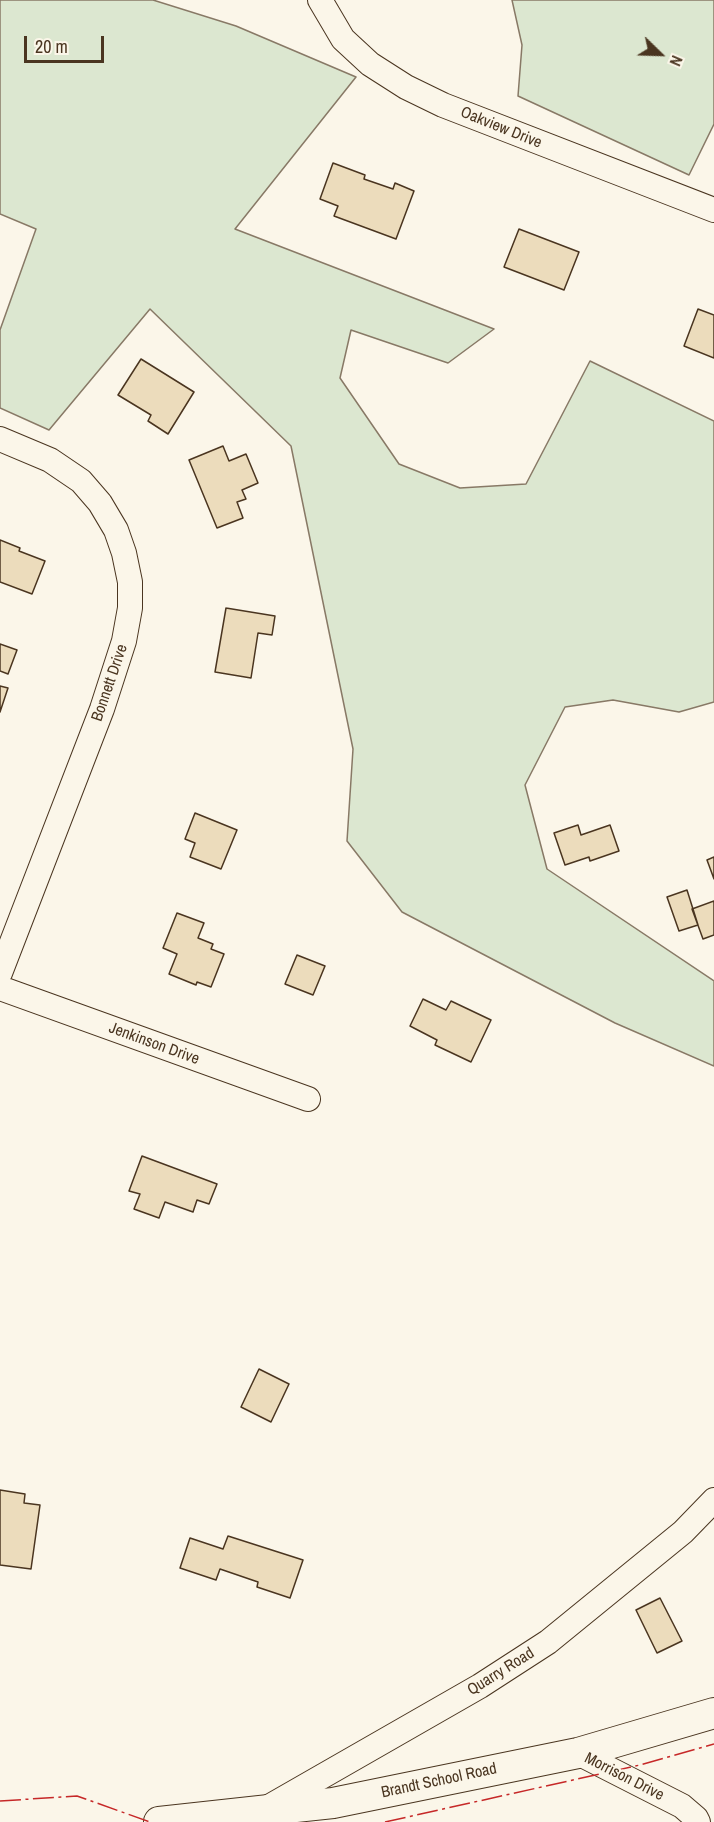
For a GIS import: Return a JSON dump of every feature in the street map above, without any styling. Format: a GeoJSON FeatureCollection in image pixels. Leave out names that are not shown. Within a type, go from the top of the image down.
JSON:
{"type":"FeatureCollection","features":[{"type":"Feature","properties":{"kind":"street","name":"Oakview Drive"},"geometry":{"type":"LineString","coordinates":[[320,0],[343,39],[370,64],[406,87],[475,118],[714,210]]}},
{"type":"Feature","properties":{"kind":"street","name":"Bonnett Drive"},"geometry":{"type":"LineString","coordinates":[[0,439],[50,460],[81,481],[100,503],[116,530],[123,554],[130,582],[130,608],[124,641],[102,709],[0,973]]}},
{"type":"Feature","properties":{"kind":"street","name":"Jenkinson Drive"},"geometry":{"type":"LineString","coordinates":[[0,988],[308,1100]]}},
{"type":"Feature","properties":{"kind":"street","name":"Quarry Road"},"geometry":{"type":"LineString","coordinates":[[262,1810],[480,1686],[548,1642],[683,1532],[714,1500]]}},
{"type":"Feature","properties":{"kind":"street","name":"Brandt School Road"},"geometry":{"type":"LineString","coordinates":[[159,1822],[262,1810],[331,1813],[578,1753],[714,1713]]}},
{"type":"Feature","properties":{"kind":"street","name":"Morrison Drive"},"geometry":{"type":"LineString","coordinates":[[578,1753],[682,1806],[698,1822]]}},
{"type":"Feature","properties":{"kind":"green space"},"geometry":{"type":"Polygon","coordinates":[[[0,0],[153,0],[236,26],[356,77],[235,229],[494,329],[448,363],[351,330],[340,378],[399,464],[460,488],[526,484],[590,361],[714,421],[714,702],[679,712],[613,700],[565,707],[525,785],[547,869],[714,981],[714,1066],[615,1023],[402,912],[347,841],[353,749],[291,446],[150,309],[49,430],[0,408],[0,330],[36,229],[0,214],[0,0]]]}},
{"type":"Feature","properties":{"kind":"green space"},"geometry":{"type":"Polygon","coordinates":[[[512,0],[714,0],[714,124],[689,175],[518,96],[522,45],[512,0]]]}},
{"type":"Feature","properties":{"kind":"building"},"geometry":{"type":"Polygon","coordinates":[[[333,163],[365,175],[364,179],[393,189],[395,183],[414,191],[396,239],[334,216],[338,206],[320,199],[333,163]]]}},
{"type":"Feature","properties":{"kind":"building"},"geometry":{"type":"Polygon","coordinates":[[[519,229],[579,252],[564,290],[504,267],[519,229]]]}},
{"type":"Feature","properties":{"kind":"building"},"geometry":{"type":"Polygon","coordinates":[[[698,309],[714,315],[714,358],[684,346],[698,309]]]}},
{"type":"Feature","properties":{"kind":"building"},"geometry":{"type":"Polygon","coordinates":[[[141,359],[194,392],[168,434],[148,421],[151,415],[118,395],[141,359]]]}},
{"type":"Feature","properties":{"kind":"building"},"geometry":{"type":"Polygon","coordinates":[[[223,446],[229,461],[246,454],[258,483],[242,490],[246,499],[237,502],[243,518],[217,528],[189,460],[223,446]]]}},
{"type":"Feature","properties":{"kind":"building"},"geometry":{"type":"Polygon","coordinates":[[[0,540],[20,548],[19,551],[45,561],[32,594],[0,582],[0,540]]]}},
{"type":"Feature","properties":{"kind":"building"},"geometry":{"type":"Polygon","coordinates":[[[226,608],[275,616],[272,635],[258,633],[251,678],[215,672],[226,608]]]}},
{"type":"Feature","properties":{"kind":"building"},"geometry":{"type":"Polygon","coordinates":[[[0,644],[17,650],[8,674],[0,671],[0,644]]]}},
{"type":"Feature","properties":{"kind":"building"},"geometry":{"type":"Polygon","coordinates":[[[0,686],[8,688],[0,712],[0,686]]]}},
{"type":"Feature","properties":{"kind":"building"},"geometry":{"type":"Polygon","coordinates":[[[195,813],[237,830],[221,869],[190,857],[195,843],[185,839],[195,813]]]}},
{"type":"Feature","properties":{"kind":"building"},"geometry":{"type":"Polygon","coordinates":[[[578,825],[581,835],[610,825],[619,851],[590,861],[589,857],[565,865],[554,833],[578,825]]]}},
{"type":"Feature","properties":{"kind":"building"},"geometry":{"type":"Polygon","coordinates":[[[714,857],[714,879],[707,860],[714,857]]]}},
{"type":"Feature","properties":{"kind":"building"},"geometry":{"type":"Polygon","coordinates":[[[687,890],[698,925],[679,931],[667,897],[687,890]]]}},
{"type":"Feature","properties":{"kind":"building"},"geometry":{"type":"Polygon","coordinates":[[[714,901],[714,935],[703,939],[692,909],[714,901]]]}},
{"type":"Feature","properties":{"kind":"building"},"geometry":{"type":"Polygon","coordinates":[[[177,913],[204,923],[198,938],[213,944],[211,949],[224,954],[211,987],[197,982],[196,985],[169,974],[177,954],[163,948],[177,913]]]}},
{"type":"Feature","properties":{"kind":"building"},"geometry":{"type":"Polygon","coordinates":[[[297,955],[325,966],[313,995],[285,984],[297,955]]]}},
{"type":"Feature","properties":{"kind":"building"},"geometry":{"type":"Polygon","coordinates":[[[423,999],[446,1010],[451,1001],[491,1020],[471,1062],[435,1045],[437,1040],[410,1026],[423,999]]]}},
{"type":"Feature","properties":{"kind":"building"},"geometry":{"type":"Polygon","coordinates":[[[142,1156],[217,1184],[209,1204],[197,1200],[193,1212],[165,1202],[159,1218],[134,1209],[140,1194],[129,1191],[142,1156]]]}},
{"type":"Feature","properties":{"kind":"building"},"geometry":{"type":"Polygon","coordinates":[[[259,1369],[289,1384],[271,1422],[241,1407],[259,1369]]]}},
{"type":"Feature","properties":{"kind":"building"},"geometry":{"type":"Polygon","coordinates":[[[0,1490],[25,1494],[24,1503],[40,1505],[31,1569],[0,1565],[0,1490]]]}},
{"type":"Feature","properties":{"kind":"building"},"geometry":{"type":"Polygon","coordinates":[[[228,1536],[303,1560],[290,1598],[257,1587],[258,1582],[220,1569],[216,1580],[180,1568],[190,1538],[223,1549],[228,1536]]]}},
{"type":"Feature","properties":{"kind":"building"},"geometry":{"type":"Polygon","coordinates":[[[660,1598],[682,1641],[657,1653],[636,1610],[660,1598]]]}},
{"type":"Feature","properties":{"kind":"power"},"geometry":{"type":"LineString","coordinates":[[385,1822],[640,1765],[714,1744]]}},
{"type":"Feature","properties":{"kind":"power"},"geometry":{"type":"LineString","coordinates":[[0,1801],[77,1796],[150,1822]]}}]}
